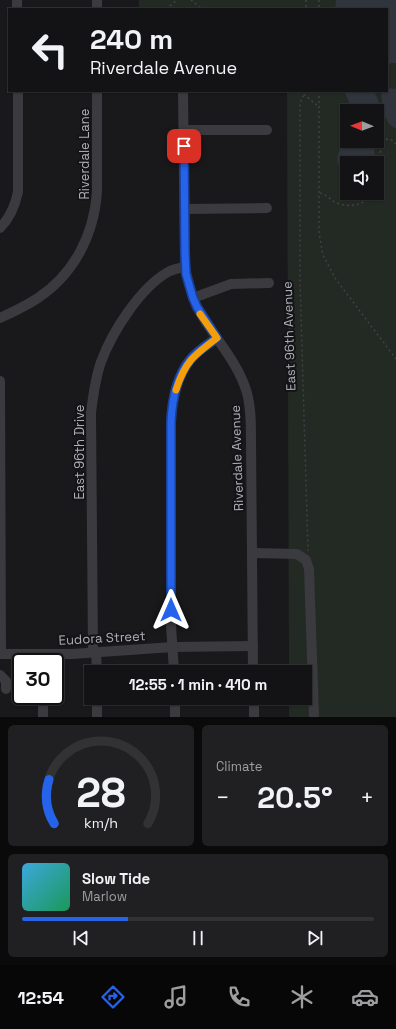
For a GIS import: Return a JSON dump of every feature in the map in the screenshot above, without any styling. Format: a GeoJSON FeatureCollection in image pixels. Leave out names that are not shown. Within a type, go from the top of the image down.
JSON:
{"type":"FeatureCollection","features":[{"type":"Feature","properties":{"kind":"street"},"geometry":{"type":"LineString","coordinates":[[0,228],[11,214],[18,192],[18,92]]}},
{"type":"Feature","properties":{"kind":"street","name":"Riverdale Lane"},"geometry":{"type":"LineString","coordinates":[[0,318],[26,306],[52,287],[69,268],[87,239],[96,206],[97,192],[97,92]]}},
{"type":"Feature","properties":{"kind":"street","name":"Riverdale Avenue"},"geometry":{"type":"LineString","coordinates":[[183,92],[186,267],[193,298],[200,314],[236,367],[247,393],[249,404],[251,440],[253,665]]}},
{"type":"Feature","properties":{"kind":"street"},"geometry":{"type":"LineString","coordinates":[[184,130],[267,130]]}},
{"type":"Feature","properties":{"kind":"street"},"geometry":{"type":"LineString","coordinates":[[184,209],[267,208]]}},
{"type":"Feature","properties":{"kind":"street","name":"East 96th Drive"},"geometry":{"type":"LineString","coordinates":[[96,665],[91,413],[94,387],[105,352],[115,331],[132,307],[148,288],[159,278],[174,269],[186,267]]}},
{"type":"Feature","properties":{"kind":"street"},"geometry":{"type":"LineString","coordinates":[[193,298],[231,284],[269,283]]}},
{"type":"Feature","properties":{"kind":"street"},"geometry":{"type":"LineString","coordinates":[[174,665],[171,617],[172,406],[184,368],[195,354],[217,338]]}},
{"type":"Feature","properties":{"kind":"street"},"geometry":{"type":"LineString","coordinates":[[0,381],[1,654]]}},
{"type":"Feature","properties":{"kind":"street"},"geometry":{"type":"LineString","coordinates":[[252,553],[297,554],[306,560],[309,569],[314,717]]}},
{"type":"Feature","properties":{"kind":"street","name":"Eudora Street"},"geometry":{"type":"LineString","coordinates":[[64,655],[173,647],[253,646]]}},
{"type":"Feature","properties":{"kind":"street","name":"Eudora Street"},"geometry":{"type":"LineString","coordinates":[[1,654],[12,655]]}},
{"type":"Feature","properties":{"kind":"street"},"geometry":{"type":"LineString","coordinates":[[0,674],[6,681],[6,688]]}},
{"type":"Feature","properties":{"kind":"street"},"geometry":{"type":"LineString","coordinates":[[43,705],[43,717]]}},
{"type":"Feature","properties":{"kind":"street"},"geometry":{"type":"LineString","coordinates":[[97,705],[97,717]]}},
{"type":"Feature","properties":{"kind":"street"},"geometry":{"type":"LineString","coordinates":[[175,705],[175,717]]}},
{"type":"Feature","properties":{"kind":"street"},"geometry":{"type":"LineString","coordinates":[[254,705],[254,717]]}},
{"type":"Feature","properties":{"kind":"path"},"geometry":{"type":"LineString","coordinates":[[167,8],[177,0]]}},
{"type":"Feature","properties":{"kind":"path"},"geometry":{"type":"LineString","coordinates":[[191,0],[201,8]]}},
{"type":"Feature","properties":{"kind":"path"},"geometry":{"type":"LineString","coordinates":[[301,92],[319,107]]}},
{"type":"Feature","properties":{"kind":"path"},"geometry":{"type":"LineString","coordinates":[[319,92],[319,233],[323,255],[335,278],[396,360]]}},
{"type":"Feature","properties":{"kind":"path","name":"East 96th Avenue"},"geometry":{"type":"LineString","coordinates":[[304,94],[300,103],[300,279],[308,553]]}},
{"type":"Feature","properties":{"kind":"path"},"geometry":{"type":"LineString","coordinates":[[382,156],[380,149],[384,141],[388,139],[392,140],[396,144]]}},
{"type":"Feature","properties":{"kind":"path"},"geometry":{"type":"LineString","coordinates":[[319,193],[324,194],[341,205],[352,206],[367,200]]}},
{"type":"Feature","properties":{"kind":"shaded area"},"geometry":{"type":"Polygon","coordinates":[[[139,0],[396,0],[396,717],[289,717],[289,705],[312,705],[312,665],[289,665],[287,92],[388,92],[388,8],[139,8],[139,0]]]}},
{"type":"Feature","properties":{"kind":"shaded area"},"geometry":{"type":"Polygon","coordinates":[[[336,0],[396,0],[396,63],[391,63],[388,66],[388,8],[335,8],[336,0]]]}},
{"type":"Feature","properties":{"kind":"shaded area"},"geometry":{"type":"Polygon","coordinates":[[[388,88],[396,89],[396,129],[389,124],[386,118],[384,118],[384,104],[382,104],[382,92],[388,92],[388,88]]]}},
{"type":"Feature","properties":{"kind":"shaded area"},"geometry":{"type":"Polygon","coordinates":[[[344,92],[374,92],[378,104],[350,104],[344,92]]]}},
{"type":"Feature","properties":{"kind":"shaded area"},"geometry":{"type":"Polygon","coordinates":[[[340,148],[374,148],[375,156],[340,156],[340,168],[337,161],[340,148]]]}},
{"type":"Feature","properties":{"kind":"slow traffic"},"geometry":{"type":"LineString","coordinates":[[176,390],[184,368],[190,360],[195,354],[217,338],[200,314]]}},
{"type":"Feature","properties":{"kind":"route"},"geometry":{"type":"LineString","coordinates":[[171,610],[172,406],[184,368],[195,354],[217,338],[200,314],[193,298],[186,274],[184,146]]}}]}
